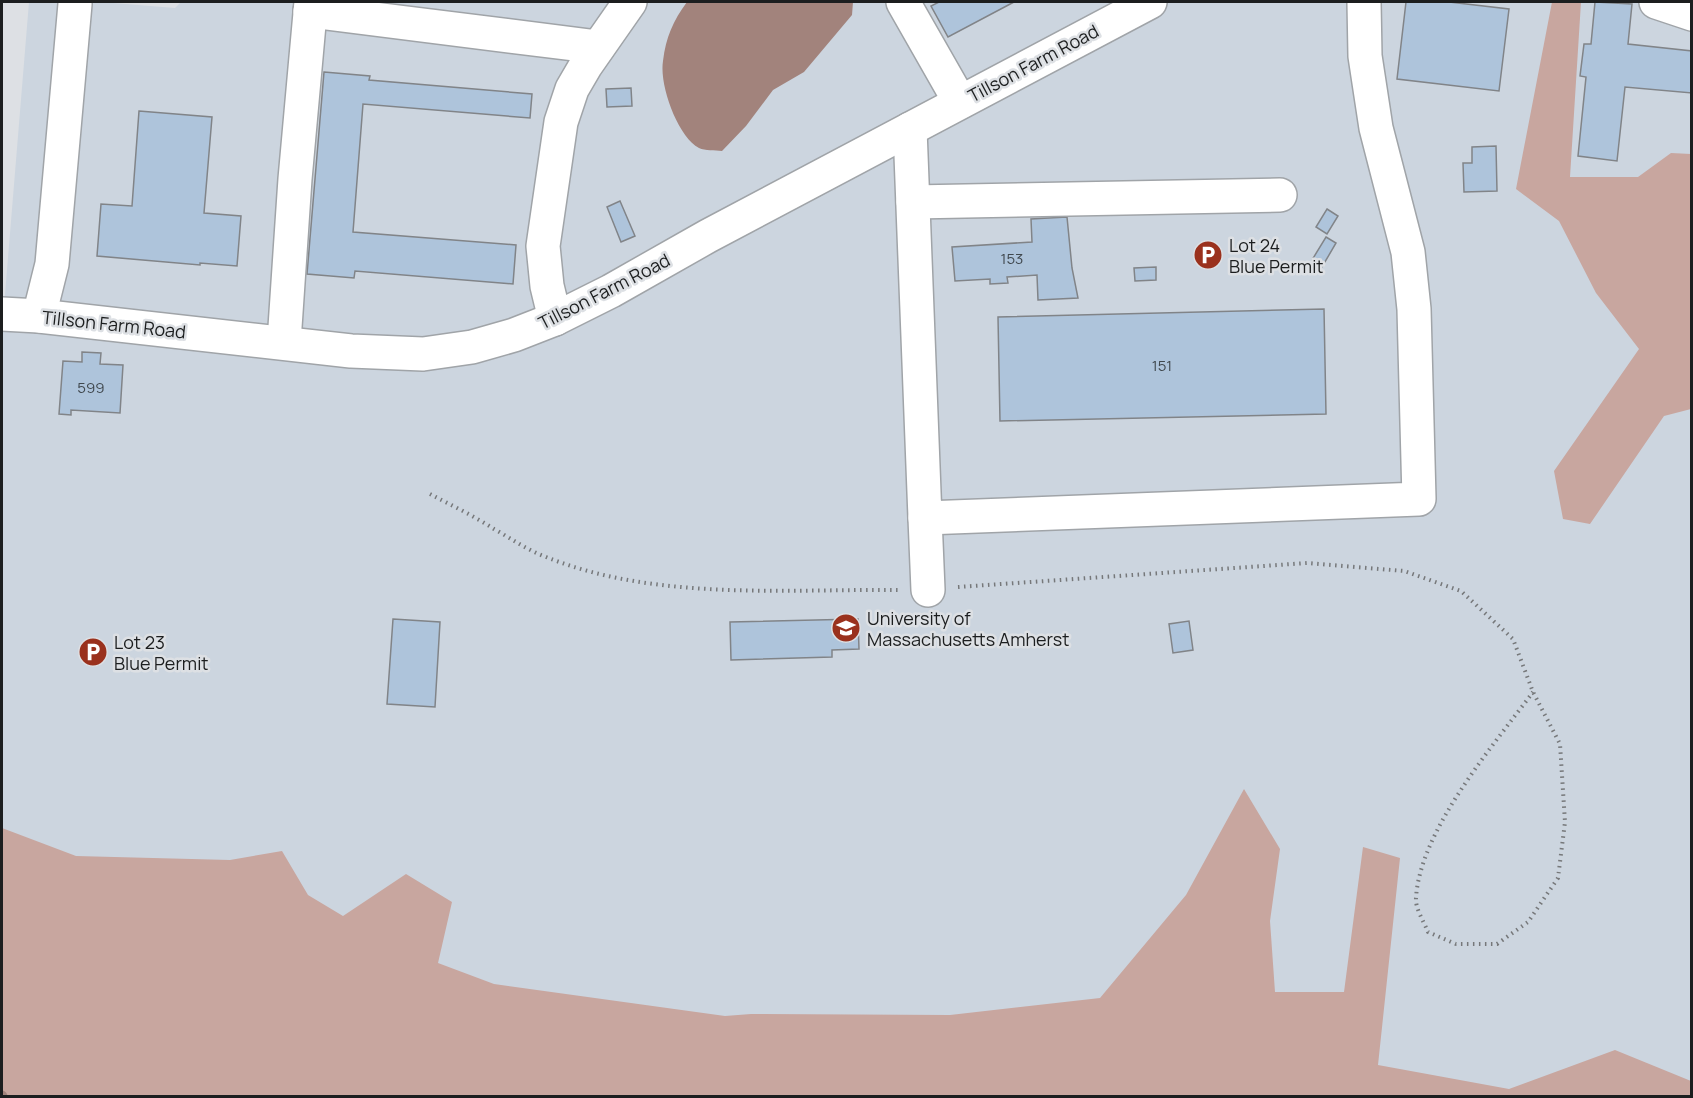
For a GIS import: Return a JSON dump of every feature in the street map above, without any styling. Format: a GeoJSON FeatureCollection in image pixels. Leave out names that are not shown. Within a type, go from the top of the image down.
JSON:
{"type":"FeatureCollection","features":[{"type":"Feature","properties":{"kind":"street"},"geometry":{"type":"LineString","coordinates":[[555,319],[543,246],[561,122],[572,89],[630,2]]}},
{"type":"Feature","properties":{"kind":"street"},"geometry":{"type":"LineString","coordinates":[[903,2],[960,102]]}},
{"type":"Feature","properties":{"kind":"street","name":"Tillson Farm Road"},"geometry":{"type":"LineString","coordinates":[[2,314],[39,316],[351,351],[423,354],[472,347],[514,335],[555,319],[612,291],[708,236],[1150,2]]}},
{"type":"Feature","properties":{"kind":"street"},"geometry":{"type":"LineString","coordinates":[[925,518],[1419,499],[1414,309],[1408,252],[1376,128],[1365,56],[1364,2]]}},
{"type":"Feature","properties":{"kind":"street"},"geometry":{"type":"LineString","coordinates":[[1656,2],[1692,14]]}},
{"type":"Feature","properties":{"kind":"street"},"geometry":{"type":"LineString","coordinates":[[39,316],[52,264],[75,4]]}},
{"type":"Feature","properties":{"kind":"street"},"geometry":{"type":"LineString","coordinates":[[284,342],[310,6],[598,47]]}},
{"type":"Feature","properties":{"kind":"street"},"geometry":{"type":"LineString","coordinates":[[910,129],[928,590]]}},
{"type":"Feature","properties":{"kind":"street"},"geometry":{"type":"LineString","coordinates":[[913,202],[1280,195]]}},
{"type":"Feature","properties":{"kind":"path"},"geometry":{"type":"LineString","coordinates":[[430,494],[495,529],[521,546],[548,558],[610,576],[703,589],[928,590],[1307,563],[1404,571],[1461,591],[1513,639],[1533,692],[1560,744],[1565,822],[1558,878],[1528,922],[1497,944],[1456,944],[1428,932],[1415,900],[1425,855],[1458,793],[1533,692]]}},
{"type":"Feature","properties":{"kind":"shaded area","name":"University of Massachusetts Amherst"},"geometry":{"type":"Polygon","coordinates":[[[29,2],[101,2],[175,8],[181,2],[1691,2],[1691,1096],[203,1096],[2,925],[2,331],[29,2]]]}},
{"type":"Feature","properties":{"kind":"shaded area"},"geometry":{"type":"Polygon","coordinates":[[[687,2],[853,2],[852,15],[804,72],[773,90],[746,126],[722,151],[701,149],[691,142],[677,122],[667,96],[663,71],[666,44],[674,23],[687,2]]]}},
{"type":"Feature","properties":{"kind":"shaded area"},"geometry":{"type":"Polygon","coordinates":[[[1552,2],[1581,2],[1570,177],[1638,177],[1671,153],[1691,154],[1691,409],[1664,416],[1590,524],[1563,519],[1554,471],[1639,349],[1596,293],[1559,221],[1516,189],[1552,2]]]}},
{"type":"Feature","properties":{"kind":"shaded area"},"geometry":{"type":"Polygon","coordinates":[[[1244,789],[1280,849],[1270,921],[1275,992],[1344,992],[1363,847],[1400,858],[1378,1065],[1509,1089],[1615,1050],[1691,1081],[1691,1096],[2,1096],[2,828],[76,856],[230,860],[282,851],[308,895],[343,916],[406,874],[452,902],[438,963],[494,984],[725,1016],[751,1014],[950,1015],[1100,998],[1186,895],[1244,789]]]}},
{"type":"Feature","properties":{"kind":"building"},"geometry":{"type":"Polygon","coordinates":[[[939,2],[1014,2],[948,37],[931,6],[939,2]]]}},
{"type":"Feature","properties":{"kind":"building"},"geometry":{"type":"Polygon","coordinates":[[[1406,2],[1449,2],[1509,9],[1499,91],[1397,79],[1406,2]]]}},
{"type":"Feature","properties":{"kind":"building"},"geometry":{"type":"Polygon","coordinates":[[[1595,2],[1632,4],[1628,44],[1692,51],[1692,93],[1625,87],[1617,161],[1578,156],[1586,77],[1580,76],[1584,44],[1591,44],[1595,2]]]}},
{"type":"Feature","properties":{"kind":"building"},"geometry":{"type":"Polygon","coordinates":[[[324,72],[370,76],[369,80],[532,94],[530,118],[363,104],[353,232],[516,245],[513,284],[355,271],[354,278],[307,274],[324,72]]]}},
{"type":"Feature","properties":{"kind":"building"},"geometry":{"type":"Polygon","coordinates":[[[631,88],[632,106],[607,107],[606,89],[631,88]]]}},
{"type":"Feature","properties":{"kind":"building"},"geometry":{"type":"Polygon","coordinates":[[[139,111],[212,117],[204,213],[241,216],[237,266],[97,256],[101,204],[132,206],[139,111]]]}},
{"type":"Feature","properties":{"kind":"building"},"geometry":{"type":"Polygon","coordinates":[[[1496,146],[1497,191],[1464,192],[1463,163],[1472,163],[1472,147],[1496,146]]]}},
{"type":"Feature","properties":{"kind":"building"},"geometry":{"type":"Polygon","coordinates":[[[620,201],[635,236],[621,242],[607,207],[620,201]]]}},
{"type":"Feature","properties":{"kind":"building"},"geometry":{"type":"Polygon","coordinates":[[[1327,209],[1338,216],[1327,234],[1316,227],[1327,209]]]}},
{"type":"Feature","properties":{"kind":"building"},"geometry":{"type":"Polygon","coordinates":[[[1067,217],[1072,268],[1078,298],[1038,300],[1037,275],[1007,277],[1008,283],[990,284],[990,279],[955,281],[952,247],[1032,242],[1031,219],[1067,217]]]}},
{"type":"Feature","properties":{"kind":"building"},"geometry":{"type":"Polygon","coordinates":[[[1326,237],[1336,243],[1322,267],[1312,260],[1326,237]]]}},
{"type":"Feature","properties":{"kind":"building"},"geometry":{"type":"Polygon","coordinates":[[[1156,267],[1156,280],[1135,281],[1134,268],[1156,267]]]}},
{"type":"Feature","properties":{"kind":"building"},"geometry":{"type":"Polygon","coordinates":[[[1324,309],[1326,414],[1000,421],[998,317],[1324,309]]]}},
{"type":"Feature","properties":{"kind":"building"},"geometry":{"type":"Polygon","coordinates":[[[82,352],[101,353],[100,364],[123,365],[120,413],[71,410],[71,415],[59,414],[63,361],[82,362],[82,352]]]}},
{"type":"Feature","properties":{"kind":"building"},"geometry":{"type":"Polygon","coordinates":[[[393,619],[440,622],[435,707],[387,704],[393,619]]]}},
{"type":"Feature","properties":{"kind":"building"},"geometry":{"type":"Polygon","coordinates":[[[858,619],[859,649],[832,650],[832,657],[731,660],[730,622],[858,619]]]}},
{"type":"Feature","properties":{"kind":"building"},"geometry":{"type":"Polygon","coordinates":[[[1189,621],[1193,650],[1173,653],[1169,624],[1189,621]]]}},
{"type":"Feature","properties":{"kind":"place","name":"Lot 24 Blue Permit"},"geometry":{"type":"Point","coordinates":[1208,255]}},
{"type":"Feature","properties":{"kind":"place","name":"University of Massachusetts Amherst"},"geometry":{"type":"Point","coordinates":[846,628]}},
{"type":"Feature","properties":{"kind":"place","name":"Lot 23 Blue Permit"},"geometry":{"type":"Point","coordinates":[93,652]}}]}
